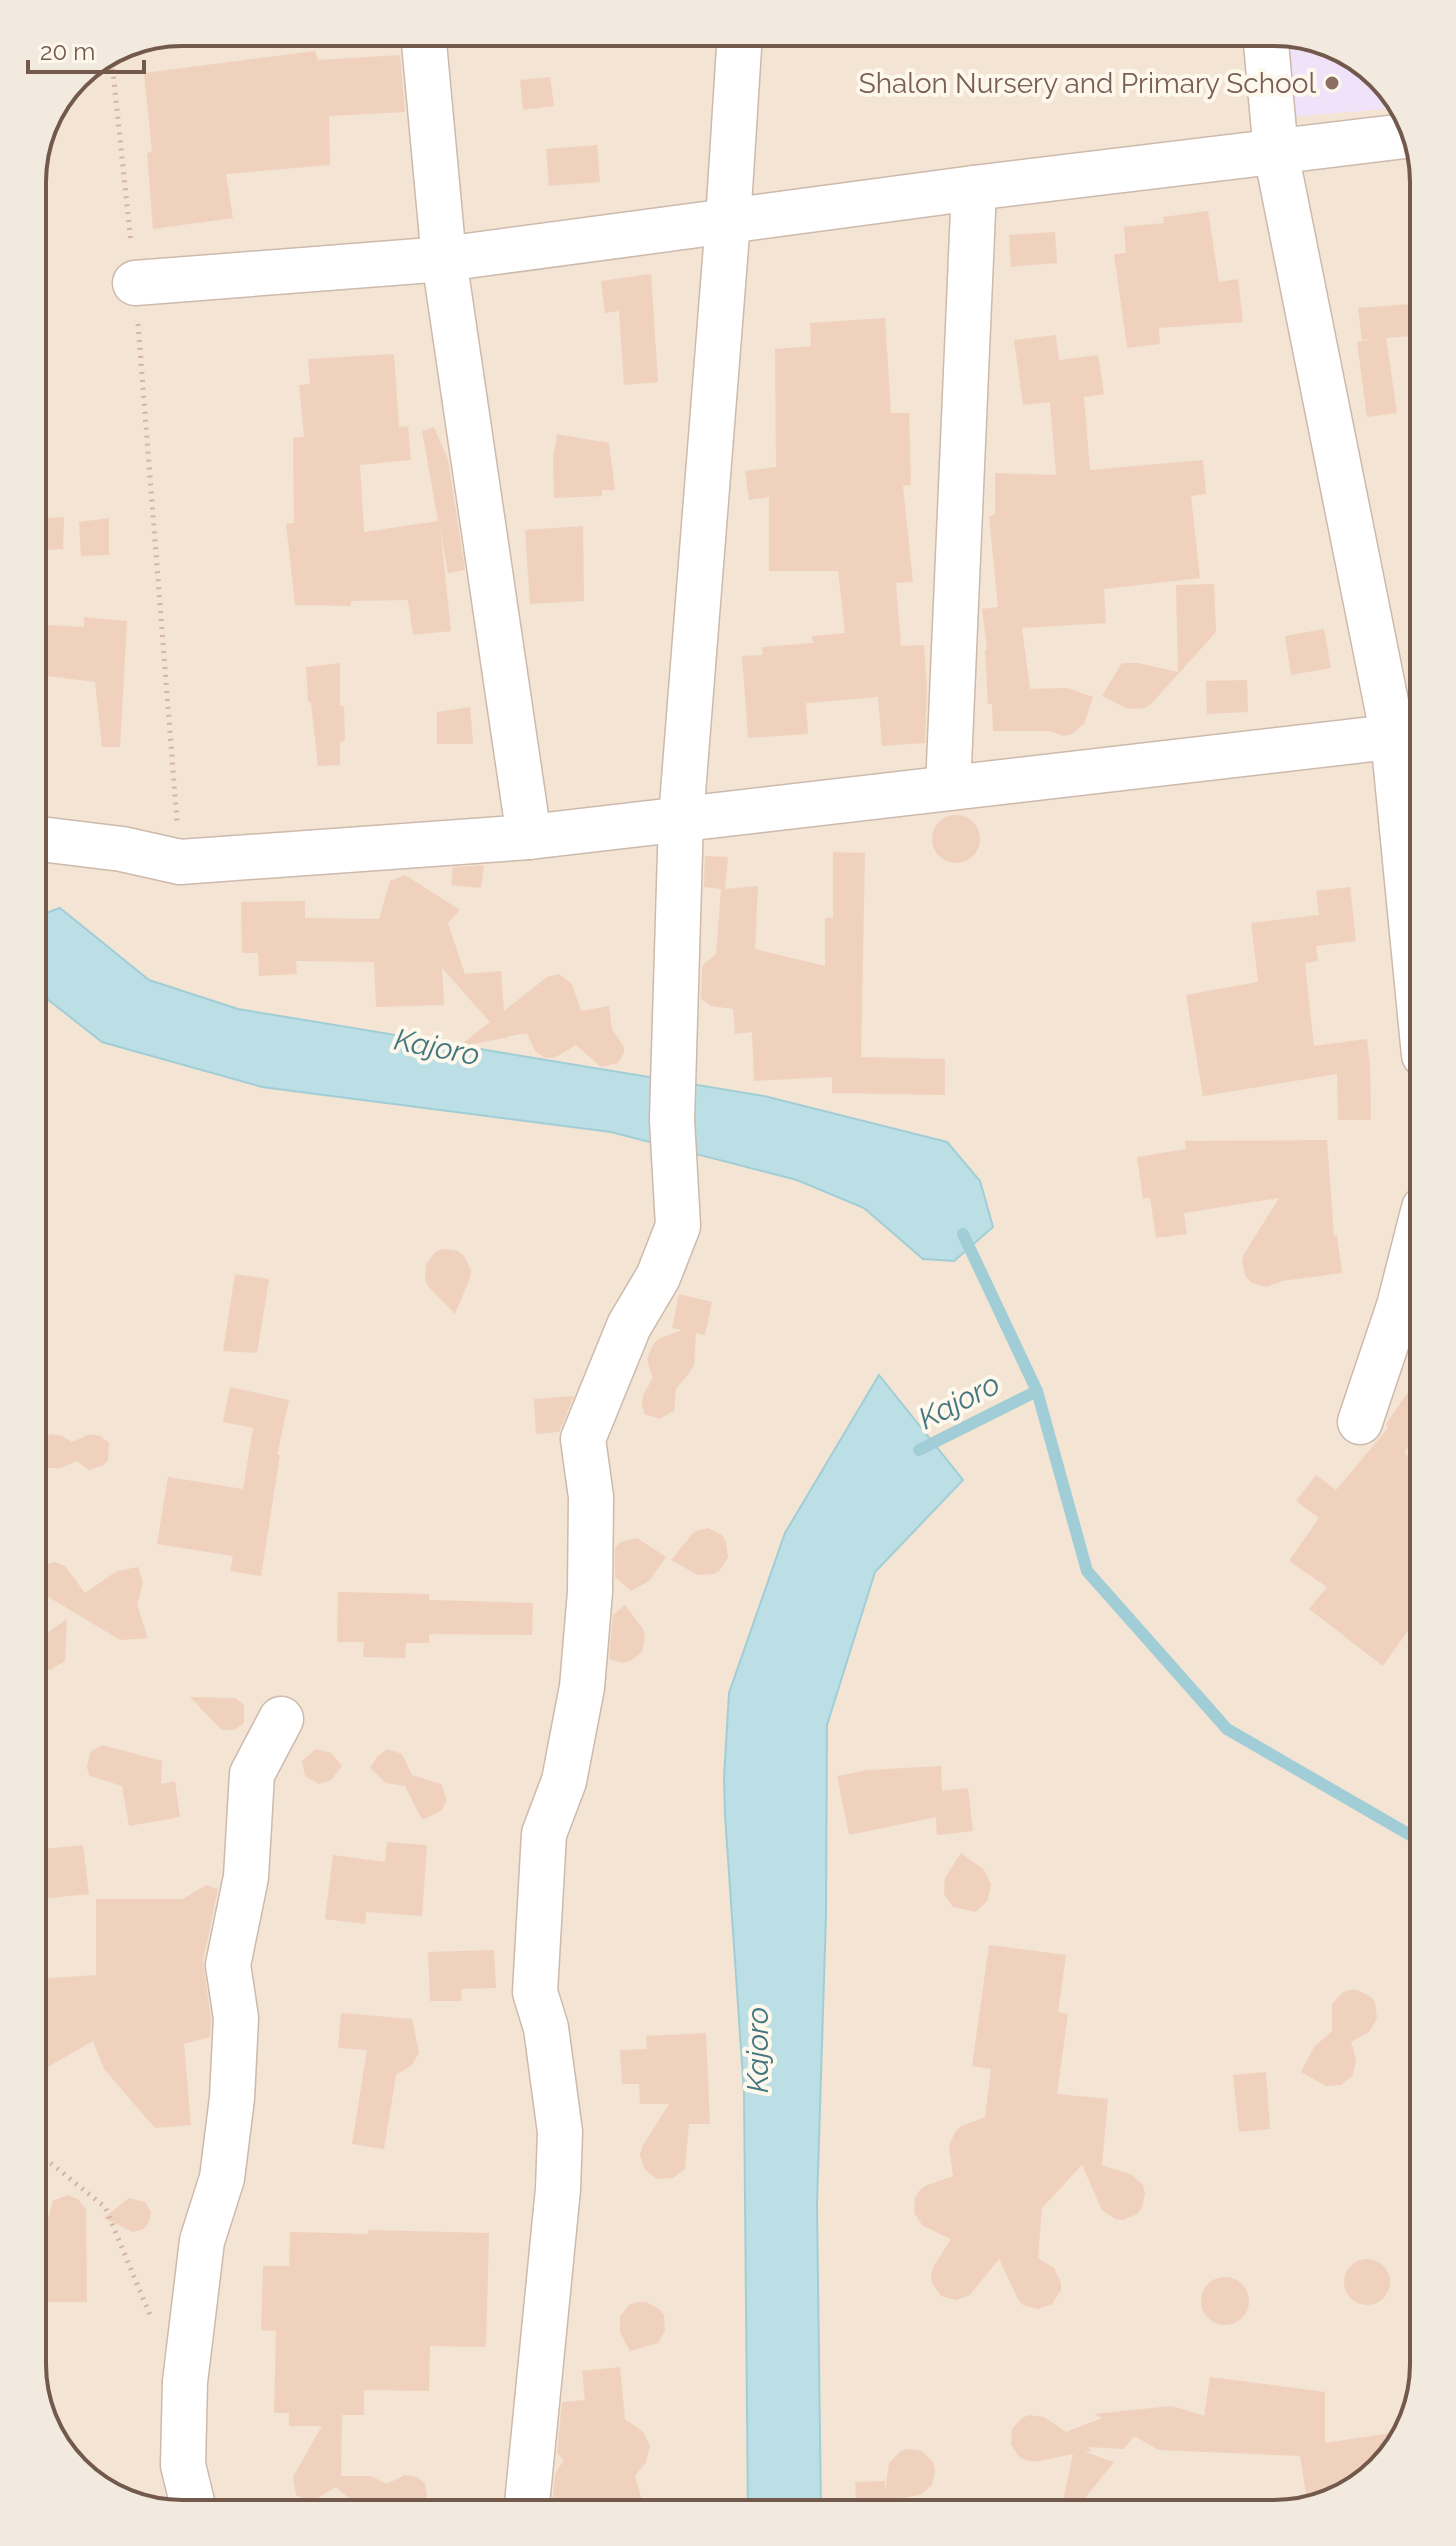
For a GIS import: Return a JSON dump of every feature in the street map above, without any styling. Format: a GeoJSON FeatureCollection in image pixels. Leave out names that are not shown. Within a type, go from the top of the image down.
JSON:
{"type":"FeatureCollection","features":[{"type":"Feature","properties":{"kind":"street"},"geometry":{"type":"LineString","coordinates":[[424,46],[444,259],[529,837]]}},
{"type":"Feature","properties":{"kind":"street"},"geometry":{"type":"LineString","coordinates":[[527,2500],[558,2189],[560,2132],[546,2028],[535,1992],[544,1834],[564,1781],[582,1687],[590,1592],[591,1497],[583,1439],[629,1326],[658,1277],[678,1226],[672,1120],[681,818],[739,46]]}},
{"type":"Feature","properties":{"kind":"street"},"geometry":{"type":"LineString","coordinates":[[1266,46],[1276,153],[1408,735],[1410,775]]}},
{"type":"Feature","properties":{"kind":"street"},"geometry":{"type":"LineString","coordinates":[[135,283],[444,259],[974,188],[1402,136]]}},
{"type":"Feature","properties":{"kind":"street"},"geometry":{"type":"LineString","coordinates":[[948,788],[974,188]]}},
{"type":"Feature","properties":{"kind":"street"},"geometry":{"type":"LineString","coordinates":[[46,840],[122,849],[180,862],[529,837],[1408,735]]}},
{"type":"Feature","properties":{"kind":"street"},"geometry":{"type":"LineString","coordinates":[[1360,1422],[1399,1306],[1410,1263]]}},
{"type":"Feature","properties":{"kind":"street"},"geometry":{"type":"LineString","coordinates":[[192,2500],[183,2465],[185,2382],[202,2241],[222,2178],[232,2098],[236,2018],[228,1965],[246,1877],[252,1774],[281,1719]]}},
{"type":"Feature","properties":{"kind":"path"},"geometry":{"type":"LineString","coordinates":[[112,65],[135,283],[180,862]]}},
{"type":"Feature","properties":{"kind":"path"},"geometry":{"type":"LineString","coordinates":[[46,2159],[105,2207],[156,2327]]}},
{"type":"Feature","properties":{"kind":"shaded area"},"geometry":{"type":"Polygon","coordinates":[[[182,46],[1283,46],[1317,53],[1349,69],[1376,92],[1396,122],[1407,156],[1410,182],[1410,2364],[1400,2416],[1387,2439],[1364,2466],[1334,2486],[1300,2497],[1274,2500],[173,2500],[139,2493],[107,2477],[80,2454],[60,2424],[49,2390],[46,2364],[46,173],[60,122],[74,99],[92,80],[114,64],[156,49],[182,46]]]}},
{"type":"Feature","properties":{"kind":"shaded area","name":"Shalon Nursery and Primary School"},"geometry":{"type":"Polygon","coordinates":[[[1285,46],[1317,53],[1349,69],[1376,92],[1388,109],[1287,117],[1285,46]]]}},
{"type":"Feature","properties":{"kind":"water"},"geometry":{"type":"Polygon","coordinates":[[[60,908],[149,980],[238,1009],[764,1096],[947,1142],[980,1181],[993,1227],[954,1261],[923,1259],[864,1208],[797,1180],[611,1132],[262,1087],[102,1042],[46,998],[46,913],[60,908]]]}},
{"type":"Feature","properties":{"kind":"water"},"geometry":{"type":"Polygon","coordinates":[[[879,1375],[963,1480],[875,1572],[827,1725],[826,1915],[817,2204],[821,2500],[748,2500],[744,2092],[724,1778],[729,1693],[785,1533],[879,1375]]]}},
{"type":"Feature","properties":{"kind":"building"},"geometry":{"type":"Polygon","coordinates":[[[315,51],[318,60],[400,55],[405,112],[329,116],[330,165],[226,174],[233,218],[153,229],[147,153],[152,152],[144,73],[315,51]]]}},
{"type":"Feature","properties":{"kind":"building"},"geometry":{"type":"Polygon","coordinates":[[[550,77],[554,106],[523,110],[520,80],[550,77]]]}},
{"type":"Feature","properties":{"kind":"building"},"geometry":{"type":"Polygon","coordinates":[[[597,145],[600,182],[549,186],[546,149],[597,145]]]}},
{"type":"Feature","properties":{"kind":"building"},"geometry":{"type":"Polygon","coordinates":[[[1208,211],[1219,282],[1238,279],[1243,322],[1159,328],[1160,344],[1127,348],[1114,254],[1126,253],[1124,227],[1164,223],[1163,217],[1208,211]]]}},
{"type":"Feature","properties":{"kind":"building"},"geometry":{"type":"Polygon","coordinates":[[[1055,232],[1057,263],[1011,267],[1009,235],[1055,232]]]}},
{"type":"Feature","properties":{"kind":"building"},"geometry":{"type":"Polygon","coordinates":[[[651,274],[658,382],[624,385],[619,311],[605,313],[601,281],[651,274]]]}},
{"type":"Feature","properties":{"kind":"building"},"geometry":{"type":"Polygon","coordinates":[[[1410,304],[1410,336],[1386,338],[1397,413],[1367,417],[1357,342],[1374,339],[1362,340],[1358,308],[1410,304]]]}},
{"type":"Feature","properties":{"kind":"building"},"geometry":{"type":"Polygon","coordinates":[[[885,318],[891,413],[909,413],[911,485],[903,486],[913,582],[896,583],[901,646],[924,645],[927,688],[925,743],[882,746],[878,697],[806,703],[808,734],[748,738],[742,656],[763,655],[762,647],[813,643],[812,636],[845,633],[838,571],[769,571],[769,497],[749,500],[745,471],[776,467],[775,349],[811,346],[810,323],[885,318]]]}},
{"type":"Feature","properties":{"kind":"building"},"geometry":{"type":"Polygon","coordinates":[[[1056,335],[1059,360],[1098,355],[1104,394],[1084,397],[1090,470],[1203,460],[1206,494],[1191,496],[1200,578],[1104,589],[1106,623],[1022,628],[1030,689],[1067,688],[1093,697],[1084,724],[1072,734],[1064,736],[1050,731],[993,731],[992,704],[988,704],[987,649],[982,609],[998,607],[989,516],[995,515],[995,473],[1056,475],[1050,402],[1023,405],[1014,340],[1056,335]]]}},
{"type":"Feature","properties":{"kind":"building"},"geometry":{"type":"Polygon","coordinates":[[[394,354],[399,427],[408,426],[411,460],[360,465],[364,532],[438,521],[422,431],[434,427],[448,460],[465,570],[448,573],[440,527],[451,631],[413,635],[408,600],[351,601],[351,606],[295,605],[286,524],[294,523],[293,438],[304,437],[299,385],[310,384],[308,359],[394,354]]]}},
{"type":"Feature","properties":{"kind":"building"},"geometry":{"type":"Polygon","coordinates":[[[557,434],[609,443],[615,490],[602,490],[602,496],[554,498],[553,460],[557,434]]]}},
{"type":"Feature","properties":{"kind":"building"},"geometry":{"type":"Polygon","coordinates":[[[64,517],[63,549],[46,550],[46,518],[64,517]]]}},
{"type":"Feature","properties":{"kind":"building"},"geometry":{"type":"Polygon","coordinates":[[[109,518],[109,555],[81,556],[79,522],[109,518]]]}},
{"type":"Feature","properties":{"kind":"building"},"geometry":{"type":"Polygon","coordinates":[[[583,526],[584,601],[530,604],[525,530],[583,526]]]}},
{"type":"Feature","properties":{"kind":"building"},"geometry":{"type":"Polygon","coordinates":[[[1214,584],[1216,632],[1151,704],[1144,708],[1128,709],[1102,696],[1122,663],[1138,663],[1178,672],[1176,585],[1214,584]]]}},
{"type":"Feature","properties":{"kind":"building"},"geometry":{"type":"Polygon","coordinates":[[[84,617],[127,621],[120,747],[102,747],[95,682],[46,676],[46,625],[84,627],[84,617]]]}},
{"type":"Feature","properties":{"kind":"building"},"geometry":{"type":"Polygon","coordinates":[[[1324,629],[1331,668],[1291,675],[1285,636],[1324,629]]]}},
{"type":"Feature","properties":{"kind":"building"},"geometry":{"type":"Polygon","coordinates":[[[340,663],[340,706],[344,706],[345,741],[340,742],[340,765],[318,766],[306,667],[340,663]]]}},
{"type":"Feature","properties":{"kind":"building"},"geometry":{"type":"Polygon","coordinates":[[[1247,680],[1248,712],[1207,714],[1206,681],[1247,680]]]}},
{"type":"Feature","properties":{"kind":"building"},"geometry":{"type":"Polygon","coordinates":[[[470,707],[473,744],[437,744],[437,712],[470,707]]]}},
{"type":"Feature","properties":{"kind":"building"},"geometry":{"type":"Polygon","coordinates":[[[956,815],[973,822],[980,839],[973,856],[956,863],[939,856],[932,839],[939,822],[956,815]]]}},
{"type":"Feature","properties":{"kind":"building"},"geometry":{"type":"Polygon","coordinates":[[[833,852],[865,853],[861,1057],[945,1059],[945,1095],[832,1093],[832,1077],[754,1081],[752,1032],[735,1034],[733,1009],[711,1006],[701,999],[702,966],[716,954],[721,889],[704,887],[705,856],[728,857],[725,889],[758,886],[755,949],[825,966],[825,918],[833,918],[833,852]]]}},
{"type":"Feature","properties":{"kind":"building"},"geometry":{"type":"Polygon","coordinates":[[[484,865],[481,888],[451,885],[453,867],[484,865]]]}},
{"type":"Feature","properties":{"kind":"building"},"geometry":{"type":"Polygon","coordinates":[[[405,875],[460,910],[448,923],[465,974],[501,971],[504,1011],[547,977],[559,974],[572,984],[581,1011],[609,1006],[612,1029],[624,1047],[618,1063],[601,1067],[576,1045],[556,1057],[545,1058],[535,1051],[527,1033],[506,1037],[507,1041],[504,1038],[458,1047],[490,1022],[442,968],[444,1005],[376,1007],[374,962],[296,961],[297,974],[259,976],[258,953],[242,953],[241,902],[305,901],[305,918],[379,919],[390,881],[405,875]]]}},
{"type":"Feature","properties":{"kind":"building"},"geometry":{"type":"Polygon","coordinates":[[[1350,887],[1356,941],[1316,946],[1318,961],[1305,963],[1314,1046],[1367,1039],[1371,1120],[1338,1120],[1337,1074],[1203,1096],[1186,995],[1258,982],[1251,923],[1319,915],[1316,891],[1350,887]]]}},
{"type":"Feature","properties":{"kind":"building"},"geometry":{"type":"Polygon","coordinates":[[[1327,1140],[1334,1236],[1337,1235],[1342,1273],[1282,1281],[1267,1287],[1252,1283],[1246,1277],[1242,1262],[1244,1254],[1279,1198],[1184,1213],[1187,1234],[1156,1238],[1150,1197],[1143,1199],[1137,1157],[1186,1149],[1185,1141],[1327,1140]]]}},
{"type":"Feature","properties":{"kind":"building"},"geometry":{"type":"Polygon","coordinates":[[[443,1249],[458,1251],[471,1270],[455,1314],[425,1279],[426,1264],[435,1252],[443,1249]]]}},
{"type":"Feature","properties":{"kind":"building"},"geometry":{"type":"Polygon","coordinates":[[[235,1274],[269,1279],[257,1353],[223,1351],[235,1274]]]}},
{"type":"Feature","properties":{"kind":"building"},"geometry":{"type":"Polygon","coordinates":[[[679,1294],[712,1302],[705,1335],[696,1333],[694,1365],[676,1389],[674,1411],[659,1419],[645,1414],[642,1406],[643,1395],[653,1378],[647,1359],[658,1339],[682,1330],[672,1328],[679,1294]]]}},
{"type":"Feature","properties":{"kind":"building"},"geometry":{"type":"Polygon","coordinates":[[[230,1387],[289,1400],[277,1455],[280,1455],[261,1576],[230,1571],[233,1556],[157,1544],[168,1477],[243,1489],[253,1428],[223,1422],[230,1387]]]}},
{"type":"Feature","properties":{"kind":"building"},"geometry":{"type":"Polygon","coordinates":[[[1410,1389],[1410,1444],[1404,1453],[1410,1457],[1410,1628],[1383,1666],[1309,1609],[1327,1587],[1289,1561],[1319,1518],[1296,1501],[1316,1475],[1336,1490],[1388,1428],[1386,1424],[1410,1389]]]}},
{"type":"Feature","properties":{"kind":"building"},"geometry":{"type":"Polygon","coordinates":[[[574,1396],[559,1432],[536,1434],[534,1399],[574,1396]]]}},
{"type":"Feature","properties":{"kind":"building"},"geometry":{"type":"Polygon","coordinates":[[[51,1434],[72,1442],[90,1434],[100,1436],[109,1443],[108,1460],[104,1465],[89,1470],[77,1461],[61,1468],[50,1468],[46,1465],[46,1438],[51,1434]]]}},
{"type":"Feature","properties":{"kind":"building"},"geometry":{"type":"Polygon","coordinates":[[[708,1528],[722,1535],[726,1542],[728,1557],[720,1570],[714,1574],[698,1575],[671,1560],[694,1532],[708,1528]]]}},
{"type":"Feature","properties":{"kind":"building"},"geometry":{"type":"Polygon","coordinates":[[[637,1538],[666,1557],[649,1581],[631,1591],[615,1577],[615,1547],[637,1538]]]}},
{"type":"Feature","properties":{"kind":"building"},"geometry":{"type":"Polygon","coordinates":[[[55,1562],[65,1566],[85,1593],[117,1571],[138,1567],[143,1582],[137,1605],[148,1638],[120,1640],[46,1595],[46,1564],[55,1562]]]}},
{"type":"Feature","properties":{"kind":"building"},"geometry":{"type":"Polygon","coordinates":[[[338,1592],[429,1594],[429,1600],[533,1603],[532,1635],[429,1634],[429,1643],[406,1643],[405,1658],[363,1657],[364,1642],[337,1642],[338,1592]]]}},
{"type":"Feature","properties":{"kind":"building"},"geometry":{"type":"Polygon","coordinates":[[[625,1605],[645,1636],[642,1652],[622,1663],[609,1659],[613,1615],[625,1605]]]}},
{"type":"Feature","properties":{"kind":"building"},"geometry":{"type":"Polygon","coordinates":[[[67,1619],[65,1661],[50,1670],[46,1668],[46,1634],[67,1619]]]}},
{"type":"Feature","properties":{"kind":"building"},"geometry":{"type":"Polygon","coordinates":[[[190,1697],[235,1698],[244,1705],[244,1723],[234,1730],[222,1730],[190,1697]]]}},
{"type":"Feature","properties":{"kind":"building"},"geometry":{"type":"Polygon","coordinates":[[[102,1745],[162,1761],[161,1784],[175,1781],[180,1817],[129,1826],[122,1786],[90,1776],[87,1768],[90,1752],[102,1745]]]}},
{"type":"Feature","properties":{"kind":"building"},"geometry":{"type":"Polygon","coordinates":[[[316,1749],[331,1753],[342,1766],[331,1780],[319,1784],[305,1776],[302,1761],[316,1749]]]}},
{"type":"Feature","properties":{"kind":"building"},"geometry":{"type":"Polygon","coordinates":[[[387,1749],[402,1754],[412,1775],[441,1784],[447,1800],[441,1811],[422,1820],[405,1786],[386,1783],[370,1768],[387,1749]]]}},
{"type":"Feature","properties":{"kind":"building"},"geometry":{"type":"Polygon","coordinates":[[[941,1766],[942,1791],[968,1788],[973,1831],[937,1835],[936,1817],[849,1835],[837,1776],[868,1770],[941,1766]]]}},
{"type":"Feature","properties":{"kind":"building"},"geometry":{"type":"Polygon","coordinates":[[[387,1842],[427,1845],[422,1916],[366,1912],[365,1924],[325,1919],[333,1855],[385,1862],[387,1842]]]}},
{"type":"Feature","properties":{"kind":"building"},"geometry":{"type":"Polygon","coordinates":[[[83,1845],[89,1894],[46,1898],[46,1849],[83,1845]]]}},
{"type":"Feature","properties":{"kind":"building"},"geometry":{"type":"Polygon","coordinates":[[[961,1853],[984,1870],[991,1884],[988,1900],[976,1912],[953,1907],[944,1894],[945,1878],[961,1853]]]}},
{"type":"Feature","properties":{"kind":"building"},"geometry":{"type":"Polygon","coordinates":[[[206,1885],[218,1889],[203,1961],[211,2019],[210,2037],[184,2044],[191,2125],[155,2128],[104,2069],[93,2041],[46,2068],[46,1978],[96,1975],[96,1899],[183,1899],[206,1885]]]}},
{"type":"Feature","properties":{"kind":"building"},"geometry":{"type":"Polygon","coordinates":[[[989,1945],[1066,1955],[1058,2012],[1068,2014],[1057,2094],[1108,2099],[1102,2165],[1132,2175],[1143,2185],[1145,2193],[1142,2208],[1137,2214],[1123,2220],[1115,2219],[1102,2210],[1082,2165],[1042,2208],[1038,2258],[1054,2268],[1061,2290],[1052,2304],[1038,2309],[1023,2305],[1018,2299],[999,2259],[970,2295],[956,2300],[941,2296],[932,2283],[931,2275],[951,2239],[923,2226],[914,2213],[919,2191],[953,2176],[949,2146],[955,2132],[961,2126],[985,2117],[991,2069],[972,2066],[989,1945]]]}},
{"type":"Feature","properties":{"kind":"building"},"geometry":{"type":"Polygon","coordinates":[[[494,1950],[496,1988],[461,1989],[462,2001],[430,2001],[428,1952],[494,1950]]]}},
{"type":"Feature","properties":{"kind":"building"},"geometry":{"type":"Polygon","coordinates":[[[1349,1990],[1357,1990],[1371,1997],[1377,2018],[1369,2032],[1351,2042],[1356,2060],[1353,2075],[1341,2085],[1326,2086],[1301,2072],[1314,2047],[1332,2031],[1332,2004],[1349,1990]]]}},
{"type":"Feature","properties":{"kind":"building"},"geometry":{"type":"Polygon","coordinates":[[[341,2013],[412,2019],[419,2053],[411,2066],[396,2075],[384,2149],[352,2144],[367,2050],[338,2048],[341,2013]]]}},
{"type":"Feature","properties":{"kind":"building"},"geometry":{"type":"Polygon","coordinates":[[[706,2033],[710,2124],[689,2124],[685,2169],[673,2178],[657,2179],[645,2170],[640,2155],[669,2104],[640,2104],[639,2084],[622,2084],[620,2050],[647,2049],[646,2036],[706,2033]]]}},
{"type":"Feature","properties":{"kind":"building"},"geometry":{"type":"Polygon","coordinates":[[[1266,2072],[1270,2129],[1239,2132],[1233,2075],[1266,2072]]]}},
{"type":"Feature","properties":{"kind":"building"},"geometry":{"type":"Polygon","coordinates":[[[68,2195],[78,2199],[86,2209],[87,2302],[46,2302],[46,2225],[53,2201],[68,2195]]]}},
{"type":"Feature","properties":{"kind":"building"},"geometry":{"type":"Polygon","coordinates":[[[129,2198],[145,2202],[151,2212],[144,2229],[133,2232],[104,2218],[129,2198]]]}},
{"type":"Feature","properties":{"kind":"building"},"geometry":{"type":"Polygon","coordinates":[[[368,2230],[489,2233],[486,2347],[430,2346],[429,2391],[364,2390],[364,2415],[342,2415],[341,2476],[371,2476],[387,2484],[405,2475],[417,2477],[425,2484],[425,2500],[351,2500],[336,2487],[314,2500],[307,2500],[296,2495],[293,2477],[322,2426],[289,2426],[289,2413],[274,2413],[276,2331],[261,2330],[263,2266],[289,2266],[290,2232],[368,2234],[368,2230]]]}},
{"type":"Feature","properties":{"kind":"building"},"geometry":{"type":"Polygon","coordinates":[[[1367,2259],[1384,2265],[1390,2282],[1384,2299],[1367,2305],[1350,2299],[1344,2282],[1350,2265],[1367,2259]]]}},
{"type":"Feature","properties":{"kind":"building"},"geometry":{"type":"Polygon","coordinates":[[[1225,2277],[1242,2284],[1249,2301],[1242,2318],[1225,2325],[1208,2318],[1201,2301],[1208,2284],[1225,2277]]]}},
{"type":"Feature","properties":{"kind":"building"},"geometry":{"type":"Polygon","coordinates":[[[646,2302],[659,2309],[664,2315],[665,2330],[658,2343],[630,2351],[620,2332],[620,2316],[630,2304],[646,2302]]]}},
{"type":"Feature","properties":{"kind":"building"},"geometry":{"type":"Polygon","coordinates":[[[620,2367],[625,2419],[643,2432],[650,2446],[646,2462],[635,2476],[641,2500],[552,2500],[555,2474],[564,2460],[557,2453],[562,2402],[585,2400],[582,2371],[620,2367]]]}},
{"type":"Feature","properties":{"kind":"building"},"geometry":{"type":"Polygon","coordinates":[[[1210,2377],[1325,2392],[1325,2443],[1390,2433],[1364,2466],[1334,2486],[1306,2496],[1300,2456],[1159,2450],[1134,2436],[1124,2449],[1087,2447],[1092,2451],[1085,2452],[1114,2462],[1083,2500],[1063,2500],[1073,2454],[1034,2462],[1020,2458],[1011,2445],[1012,2429],[1029,2415],[1044,2417],[1066,2432],[1102,2418],[1094,2414],[1172,2406],[1204,2416],[1210,2377]]]}},
{"type":"Feature","properties":{"kind":"building"},"geometry":{"type":"Polygon","coordinates":[[[907,2449],[922,2451],[933,2462],[932,2485],[920,2495],[892,2500],[856,2500],[855,2482],[885,2481],[885,2493],[889,2463],[907,2449]]]}},
{"type":"Feature","properties":{"kind":"waterway"},"geometry":{"type":"LineString","coordinates":[[963,1234],[1037,1391],[1087,1571],[1227,1729],[1410,1835]]}},
{"type":"Feature","properties":{"kind":"waterway","name":"Kajoro"},"geometry":{"type":"LineString","coordinates":[[919,1450],[1037,1391]]}},
{"type":"Feature","properties":{"kind":"place","name":"Shalon Nursery and Primary School"},"geometry":{"type":"Point","coordinates":[1332,83]}}]}
